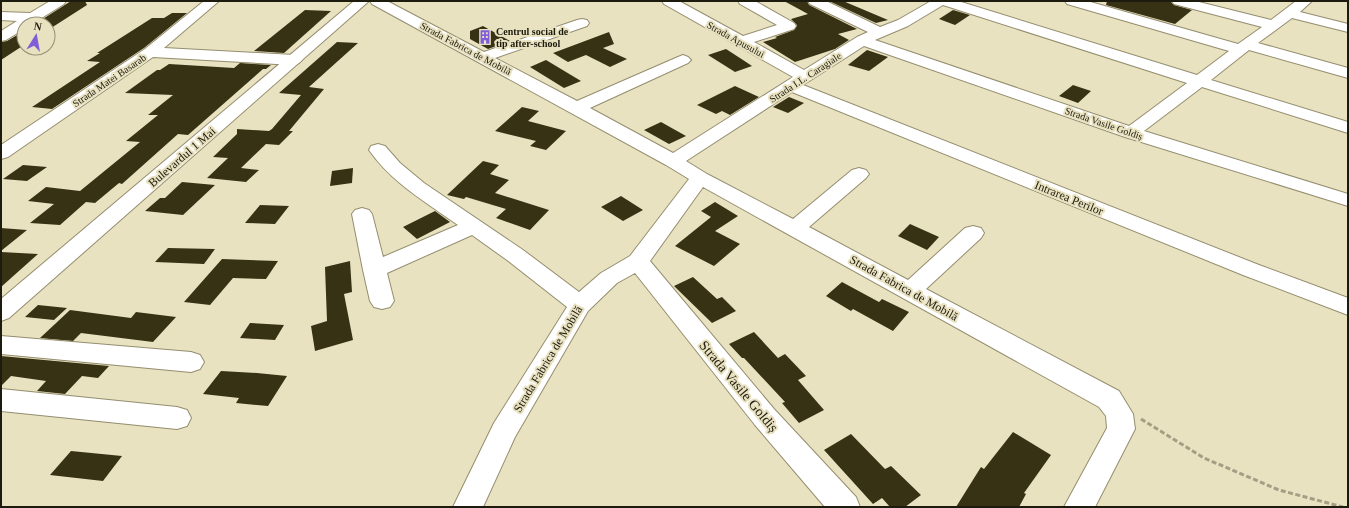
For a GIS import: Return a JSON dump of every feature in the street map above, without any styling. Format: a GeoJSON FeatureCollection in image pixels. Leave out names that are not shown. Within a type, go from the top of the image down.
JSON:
{"type":"FeatureCollection","features":[{"type":"Feature","properties":{"kind":"street"},"geometry":{"type":"LineString","coordinates":[[35,16],[59,1]]}},
{"type":"Feature","properties":{"kind":"street","name":"Strada Matei Basarab"},"geometry":{"type":"LineString","coordinates":[[1,153],[150,52],[212,1]]}},
{"type":"Feature","properties":{"kind":"street","name":"Bulevardul 1 Mai"},"geometry":{"type":"LineString","coordinates":[[1,312],[362,1]]}},
{"type":"Feature","properties":{"kind":"street","name":"Strada Fabrica de Mobilă"},"geometry":{"type":"LineString","coordinates":[[377,1],[484,57],[673,160],[700,178],[911,290],[960,319],[1109,399]]}},
{"type":"Feature","properties":{"kind":"street","name":"Strada Apusului"},"geometry":{"type":"LineString","coordinates":[[669,1],[740,42],[798,82]]}},
{"type":"Feature","properties":{"kind":"street"},"geometry":{"type":"LineString","coordinates":[[740,42],[789,26],[745,1]]}},
{"type":"Feature","properties":{"kind":"street"},"geometry":{"type":"LineString","coordinates":[[815,1],[879,32]]}},
{"type":"Feature","properties":{"kind":"street"},"geometry":{"type":"LineString","coordinates":[[1072,1],[1348,73]]}},
{"type":"Feature","properties":{"kind":"street"},"geometry":{"type":"LineString","coordinates":[[1179,1],[1272,25]]}},
{"type":"Feature","properties":{"kind":"street"},"geometry":{"type":"LineString","coordinates":[[1131,133],[1305,1]]}},
{"type":"Feature","properties":{"kind":"street"},"geometry":{"type":"LineString","coordinates":[[936,2],[1348,128]]}},
{"type":"Feature","properties":{"kind":"street","name":"Strada I.L. Caragiale"},"geometry":{"type":"LineString","coordinates":[[673,160],[862,40],[903,23],[936,2]]}},
{"type":"Feature","properties":{"kind":"street"},"geometry":{"type":"LineString","coordinates":[[1289,13],[1348,28]]}},
{"type":"Feature","properties":{"kind":"street"},"geometry":{"type":"LineString","coordinates":[[1,16],[16,16]]}},
{"type":"Feature","properties":{"kind":"street"},"geometry":{"type":"LineString","coordinates":[[484,57],[582,23]]}},
{"type":"Feature","properties":{"kind":"street"},"geometry":{"type":"LineString","coordinates":[[1,37],[16,28]]}},
{"type":"Feature","properties":{"kind":"street","name":"Strada Vasile Goldiș"},"geometry":{"type":"LineString","coordinates":[[862,40],[1131,133],[1348,200]]}},
{"type":"Feature","properties":{"kind":"street"},"geometry":{"type":"LineString","coordinates":[[150,52],[294,60]]}},
{"type":"Feature","properties":{"kind":"street"},"geometry":{"type":"LineString","coordinates":[[577,108],[683,60]]}},
{"type":"Feature","properties":{"kind":"street","name":"Intrarea Perilor"},"geometry":{"type":"LineString","coordinates":[[798,82],[1251,270],[1348,307]]}},
{"type":"Feature","properties":{"kind":"street"},"geometry":{"type":"LineString","coordinates":[[378,150],[393,167],[417,187],[515,255],[548,282],[580,305]]}},
{"type":"Feature","properties":{"kind":"street"},"geometry":{"type":"LineString","coordinates":[[795,228],[859,174]]}},
{"type":"Feature","properties":{"kind":"street","name":"Strada Fabrica de Mobilă"},"geometry":{"type":"LineString","coordinates":[[468,507],[504,431],[580,305],[609,278],[638,261],[700,178]]}},
{"type":"Feature","properties":{"kind":"street"},"geometry":{"type":"LineString","coordinates":[[362,214],[382,301]]}},
{"type":"Feature","properties":{"kind":"street"},"geometry":{"type":"LineString","coordinates":[[374,270],[474,227]]}},
{"type":"Feature","properties":{"kind":"street"},"geometry":{"type":"LineString","coordinates":[[911,290],[973,233]]}},
{"type":"Feature","properties":{"kind":"street","name":"Strada Vasile Goldiș"},"geometry":{"type":"LineString","coordinates":[[638,261],[710,353],[756,408],[845,507]]}},
{"type":"Feature","properties":{"kind":"street"},"geometry":{"type":"LineString","coordinates":[[1,345],[191,362]]}},
{"type":"Feature","properties":{"kind":"street"},"geometry":{"type":"LineString","coordinates":[[1079,507],[1121,429],[1119,414],[1109,399]]}},
{"type":"Feature","properties":{"kind":"street"},"geometry":{"type":"LineString","coordinates":[[1,400],[177,418]]}},
{"type":"Feature","properties":{"kind":"path"},"geometry":{"type":"LineString","coordinates":[[1109,399],[1204,458],[1279,490],[1343,507]]}},
{"type":"Feature","properties":{"kind":"building"},"geometry":{"type":"Polygon","coordinates":[[[71,1],[85,1],[87,5],[56,25],[56,16],[48,16],[71,1]]]}},
{"type":"Feature","properties":{"kind":"building"},"geometry":{"type":"Polygon","coordinates":[[[784,1],[807,1],[809,5],[857,29],[838,34],[849,40],[835,49],[795,62],[763,42],[777,38],[775,37],[794,30],[797,25],[791,19],[808,14],[784,1]]]}},
{"type":"Feature","properties":{"kind":"building"},"geometry":{"type":"Polygon","coordinates":[[[829,1],[843,1],[888,20],[876,23],[829,1]]]}},
{"type":"Feature","properties":{"kind":"building"},"geometry":{"type":"Polygon","coordinates":[[[1107,1],[1166,1],[1192,10],[1175,24],[1106,5],[1107,1]]]}},
{"type":"Feature","properties":{"kind":"building"},"geometry":{"type":"Polygon","coordinates":[[[305,10],[331,11],[284,53],[254,51],[305,10]]]}},
{"type":"Feature","properties":{"kind":"building"},"geometry":{"type":"Polygon","coordinates":[[[953,10],[970,15],[955,25],[939,19],[953,10]]]}},
{"type":"Feature","properties":{"kind":"building"},"geometry":{"type":"Polygon","coordinates":[[[172,13],[187,13],[144,48],[52,109],[32,107],[100,62],[87,61],[100,53],[97,53],[152,18],[164,18],[172,13]]]}},
{"type":"Feature","properties":{"kind":"building","name":"Centrul social de tip after-school"},"geometry":{"type":"Polygon","coordinates":[[[483,26],[510,41],[488,49],[470,39],[470,31],[483,26]]]}},
{"type":"Feature","properties":{"kind":"building"},"geometry":{"type":"Polygon","coordinates":[[[609,32],[614,44],[603,48],[627,59],[610,67],[586,55],[568,62],[553,53],[609,32]]]}},
{"type":"Feature","properties":{"kind":"building"},"geometry":{"type":"Polygon","coordinates":[[[16,36],[16,50],[1,60],[1,42],[7,41],[16,36]]]}},
{"type":"Feature","properties":{"kind":"building"},"geometry":{"type":"Polygon","coordinates":[[[337,42],[358,43],[309,87],[324,89],[289,131],[293,131],[279,145],[266,144],[241,168],[259,170],[246,182],[207,178],[228,158],[213,157],[237,134],[237,129],[269,131],[272,129],[301,95],[279,93],[337,42]]]}},
{"type":"Feature","properties":{"kind":"building"},"geometry":{"type":"Polygon","coordinates":[[[726,49],[752,66],[735,72],[708,55],[726,49]]]}},
{"type":"Feature","properties":{"kind":"building"},"geometry":{"type":"Polygon","coordinates":[[[867,50],[888,57],[869,71],[848,65],[867,50]]]}},
{"type":"Feature","properties":{"kind":"building"},"geometry":{"type":"Polygon","coordinates":[[[546,60],[581,81],[564,88],[530,67],[546,60]]]}},
{"type":"Feature","properties":{"kind":"building"},"geometry":{"type":"Polygon","coordinates":[[[240,63],[271,65],[266,69],[263,69],[188,135],[178,134],[122,184],[119,183],[95,203],[86,202],[60,225],[30,223],[54,204],[28,201],[46,187],[80,191],[140,142],[126,141],[158,115],[148,115],[173,95],[125,93],[157,70],[160,70],[169,64],[234,68],[240,63]]]}},
{"type":"Feature","properties":{"kind":"building"},"geometry":{"type":"Polygon","coordinates":[[[1073,85],[1091,91],[1078,103],[1059,96],[1073,85]]]}},
{"type":"Feature","properties":{"kind":"building"},"geometry":{"type":"Polygon","coordinates":[[[735,86],[759,97],[730,115],[722,111],[716,114],[697,105],[735,86]]]}},
{"type":"Feature","properties":{"kind":"building"},"geometry":{"type":"Polygon","coordinates":[[[789,97],[804,103],[788,113],[773,107],[789,97]]]}},
{"type":"Feature","properties":{"kind":"building"},"geometry":{"type":"Polygon","coordinates":[[[522,107],[539,111],[528,121],[566,131],[546,150],[530,146],[536,141],[495,131],[522,107]]]}},
{"type":"Feature","properties":{"kind":"building"},"geometry":{"type":"Polygon","coordinates":[[[661,122],[686,136],[669,144],[644,130],[661,122]]]}},
{"type":"Feature","properties":{"kind":"building"},"geometry":{"type":"Polygon","coordinates":[[[483,161],[499,165],[490,174],[509,180],[495,193],[549,210],[530,230],[496,218],[506,209],[466,197],[464,199],[447,195],[483,161]]]}},
{"type":"Feature","properties":{"kind":"building"},"geometry":{"type":"Polygon","coordinates":[[[23,165],[47,167],[27,181],[3,179],[23,165]]]}},
{"type":"Feature","properties":{"kind":"building"},"geometry":{"type":"Polygon","coordinates":[[[353,168],[352,183],[330,186],[332,171],[353,168]]]}},
{"type":"Feature","properties":{"kind":"building"},"geometry":{"type":"Polygon","coordinates":[[[182,182],[215,185],[183,215],[145,211],[160,198],[165,198],[182,182]]]}},
{"type":"Feature","properties":{"kind":"building"},"geometry":{"type":"Polygon","coordinates":[[[621,196],[643,210],[623,221],[601,207],[621,196]]]}},
{"type":"Feature","properties":{"kind":"building"},"geometry":{"type":"Polygon","coordinates":[[[715,202],[738,216],[715,231],[740,244],[714,266],[675,246],[711,217],[701,211],[715,202]]]}},
{"type":"Feature","properties":{"kind":"building"},"geometry":{"type":"Polygon","coordinates":[[[260,205],[289,206],[275,224],[245,223],[260,205]]]}},
{"type":"Feature","properties":{"kind":"building"},"geometry":{"type":"Polygon","coordinates":[[[435,211],[450,222],[417,239],[403,227],[435,211]]]}},
{"type":"Feature","properties":{"kind":"building"},"geometry":{"type":"Polygon","coordinates":[[[910,224],[939,237],[927,250],[898,236],[910,224]]]}},
{"type":"Feature","properties":{"kind":"building"},"geometry":{"type":"Polygon","coordinates":[[[1,228],[27,230],[1,251],[1,228]]]}},
{"type":"Feature","properties":{"kind":"building"},"geometry":{"type":"Polygon","coordinates":[[[168,248],[215,249],[204,264],[155,262],[168,248]]]}},
{"type":"Feature","properties":{"kind":"building"},"geometry":{"type":"Polygon","coordinates":[[[1,252],[38,254],[1,287],[1,252]]]}},
{"type":"Feature","properties":{"kind":"building"},"geometry":{"type":"Polygon","coordinates":[[[222,259],[278,261],[266,279],[233,278],[210,305],[184,302],[222,259]]]}},
{"type":"Feature","properties":{"kind":"building"},"geometry":{"type":"Polygon","coordinates":[[[350,261],[352,292],[344,294],[353,340],[315,351],[311,326],[327,321],[325,267],[350,261]]]}},
{"type":"Feature","properties":{"kind":"building"},"geometry":{"type":"Polygon","coordinates":[[[693,277],[717,299],[722,297],[736,311],[712,323],[674,286],[693,277]]]}},
{"type":"Feature","properties":{"kind":"building"},"geometry":{"type":"Polygon","coordinates":[[[842,282],[879,302],[882,299],[909,312],[893,331],[853,309],[851,311],[826,296],[842,282]]]}},
{"type":"Feature","properties":{"kind":"building"},"geometry":{"type":"Polygon","coordinates":[[[38,305],[67,308],[54,320],[25,317],[38,305]]]}},
{"type":"Feature","properties":{"kind":"building"},"geometry":{"type":"Polygon","coordinates":[[[70,310],[131,318],[136,312],[176,317],[153,342],[81,333],[73,341],[40,338],[70,310]]]}},
{"type":"Feature","properties":{"kind":"building"},"geometry":{"type":"Polygon","coordinates":[[[250,323],[284,325],[275,340],[240,338],[250,323]]]}},
{"type":"Feature","properties":{"kind":"building"},"geometry":{"type":"Polygon","coordinates":[[[754,332],[778,358],[785,354],[806,376],[798,380],[824,410],[799,423],[782,403],[785,402],[729,344],[754,332]]]}},
{"type":"Feature","properties":{"kind":"building"},"geometry":{"type":"Polygon","coordinates":[[[1,356],[109,366],[98,378],[82,376],[65,394],[37,391],[46,381],[11,376],[1,386],[1,356]]]}},
{"type":"Feature","properties":{"kind":"building"},"geometry":{"type":"Polygon","coordinates":[[[221,371],[287,376],[268,406],[236,403],[239,398],[203,394],[221,371]]]}},
{"type":"Feature","properties":{"kind":"building"},"geometry":{"type":"Polygon","coordinates":[[[1013,432],[1051,455],[1024,493],[1026,494],[1019,507],[956,507],[981,467],[984,469],[1013,432]]]}},
{"type":"Feature","properties":{"kind":"building"},"geometry":{"type":"Polygon","coordinates":[[[851,434],[885,469],[891,466],[921,495],[905,507],[890,507],[882,498],[873,504],[824,450],[851,434]]]}},
{"type":"Feature","properties":{"kind":"building"},"geometry":{"type":"Polygon","coordinates":[[[71,451],[122,456],[103,481],[50,475],[71,451]]]}},
{"type":"Feature","properties":{"kind":"place","name":"Centrul social de tip after-school"},"geometry":{"type":"Point","coordinates":[485,37]}}]}
